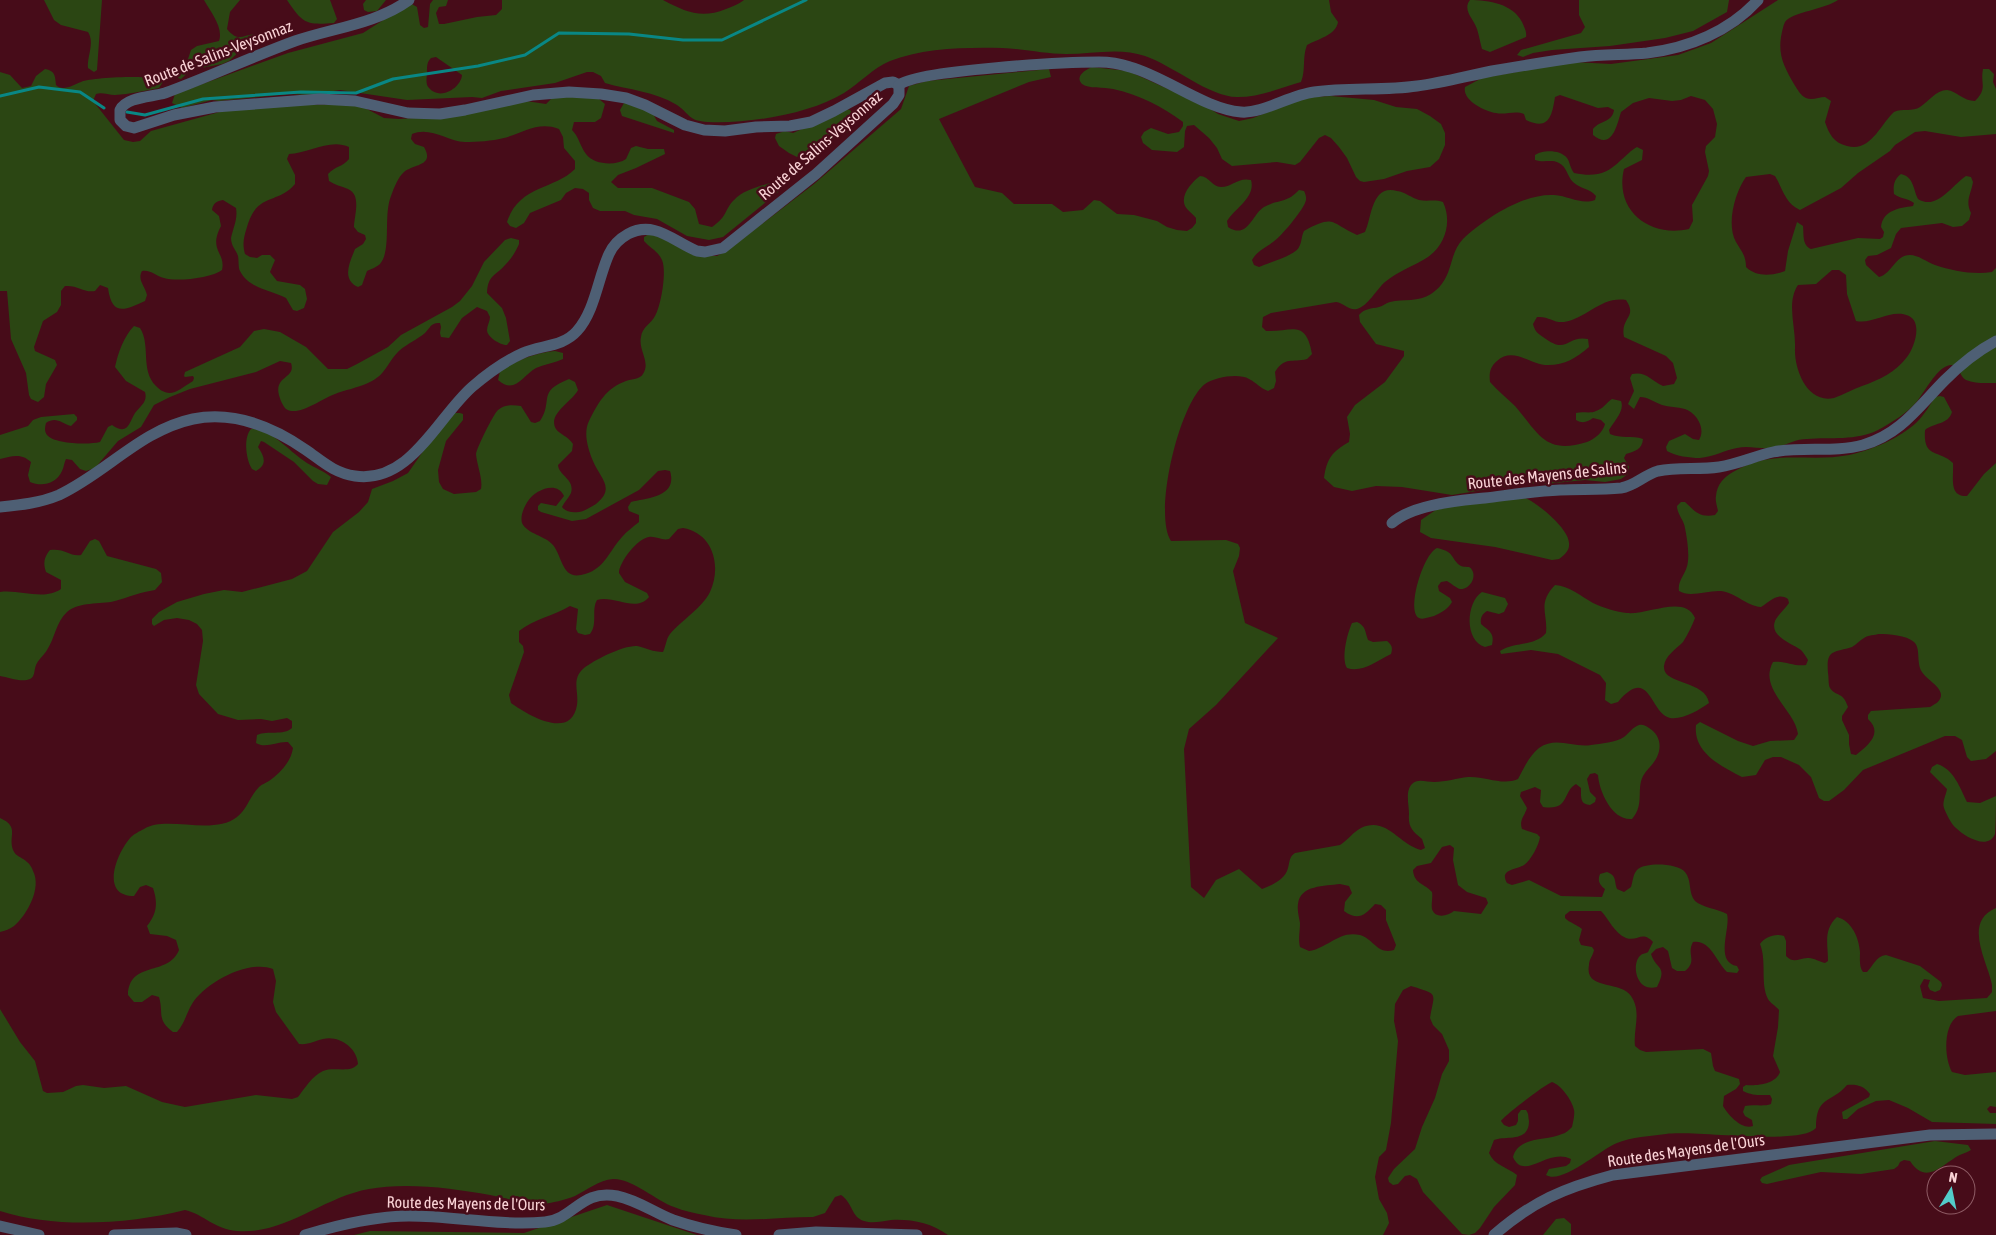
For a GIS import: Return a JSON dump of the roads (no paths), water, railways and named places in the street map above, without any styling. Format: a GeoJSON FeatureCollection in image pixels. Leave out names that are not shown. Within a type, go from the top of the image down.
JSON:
{"type":"FeatureCollection","features":[{"type":"Feature","properties":{"kind":"street","name":"Route de Salins-Veysonnaz"},"geometry":{"type":"LineString","coordinates":[[0,507],[32,503],[56,496],[86,479],[155,433],[179,422],[204,417],[241,420],[269,428],[289,438],[324,464],[344,474],[369,477],[396,468],[411,456],[452,406],[480,380],[518,355],[558,344],[576,332],[582,325],[590,307],[609,254],[622,238],[639,230],[652,228],[697,251],[709,252],[723,248],[816,174],[888,109],[899,95],[899,85],[893,82],[885,83],[826,115],[805,124],[756,126],[725,131],[698,129],[685,125],[650,107],[626,98],[570,92],[533,95],[440,114],[408,113],[355,101],[320,99],[215,106],[134,128],[124,125],[120,120],[120,110],[126,103],[162,94],[303,38],[359,23],[388,12],[409,0]]}},
{"type":"Feature","properties":{"kind":"street"},"geometry":{"type":"LineString","coordinates":[[899,85],[911,79],[932,75],[1100,62],[1130,67],[1227,110],[1255,112],[1288,98],[1313,92],[1401,88],[1581,57],[1648,53],[1669,49],[1710,35],[1734,22],[1758,0]]}},
{"type":"Feature","properties":{"kind":"street","name":"Route des Mayens de Salins"},"geometry":{"type":"LineString","coordinates":[[1392,523],[1408,514],[1449,502],[1544,491],[1618,488],[1632,485],[1644,476],[1660,471],[1717,468],[1784,450],[1810,448],[1838,449],[1864,445],[1895,430],[1919,409],[1963,363],[1996,341]]}},
{"type":"Feature","properties":{"kind":"street","name":"Route des Mayens de l'Ours"},"geometry":{"type":"LineString","coordinates":[[1494,1235],[1522,1212],[1549,1196],[1579,1184],[1613,1175],[1946,1134],[1996,1134]]}},
{"type":"Feature","properties":{"kind":"street","name":"Route des Mayens de l'Ours"},"geometry":{"type":"LineString","coordinates":[[305,1235],[355,1222],[386,1217],[409,1216],[547,1222],[557,1218],[588,1198],[605,1195],[623,1198],[681,1222],[736,1235]]}},
{"type":"Feature","properties":{"kind":"street"},"geometry":{"type":"LineString","coordinates":[[0,1226],[39,1235]]}},
{"type":"Feature","properties":{"kind":"street"},"geometry":{"type":"LineString","coordinates":[[779,1235],[816,1232],[917,1235]]}},
{"type":"Feature","properties":{"kind":"street"},"geometry":{"type":"LineString","coordinates":[[114,1235],[186,1235]]}},
{"type":"Feature","properties":{"kind":"waterway"},"geometry":{"type":"LineString","coordinates":[[127,112],[145,115],[203,99],[301,92],[356,93],[393,79],[478,66],[525,55],[559,33],[629,34],[683,40],[722,40],[806,0]]}},
{"type":"Feature","properties":{"kind":"waterway"},"geometry":{"type":"LineString","coordinates":[[0,96],[39,87],[80,92],[104,108]]}}]}
